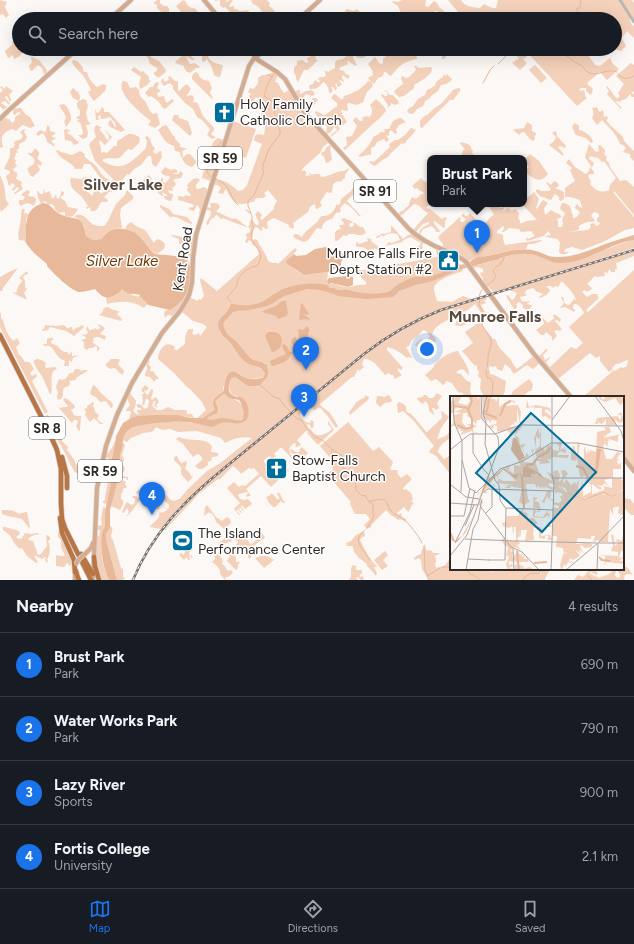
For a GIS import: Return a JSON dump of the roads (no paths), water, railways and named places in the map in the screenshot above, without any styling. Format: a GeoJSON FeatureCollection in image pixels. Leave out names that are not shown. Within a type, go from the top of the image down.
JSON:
{"type":"FeatureCollection","features":[{"type":"Feature","properties":{"kind":"highway","name":"SR 8"},"geometry":{"type":"LineString","coordinates":[[0,335],[57,450],[61,464],[62,519],[65,528],[92,578]]}},
{"type":"Feature","properties":{"kind":"highway","name":"SR 8"},"geometry":{"type":"LineString","coordinates":[[0,340],[49,436],[57,455],[60,469],[58,500],[64,531],[92,578]]}},
{"type":"Feature","properties":{"kind":"highway"},"geometry":{"type":"LineString","coordinates":[[48,430],[58,446],[63,458],[68,476],[67,488]]}},
{"type":"Feature","properties":{"kind":"highway"},"geometry":{"type":"LineString","coordinates":[[60,516],[62,533],[75,562],[76,574],[80,580]]}},
{"type":"Feature","properties":{"kind":"highway"},"geometry":{"type":"LineString","coordinates":[[94,557],[99,580]]}},
{"type":"Feature","properties":{"kind":"main road"},"geometry":{"type":"LineString","coordinates":[[118,12],[131,0]]}},
{"type":"Feature","properties":{"kind":"main road"},"geometry":{"type":"LineString","coordinates":[[204,0],[214,12]]}},
{"type":"Feature","properties":{"kind":"main road"},"geometry":{"type":"LineString","coordinates":[[306,12],[320,0]]}},
{"type":"Feature","properties":{"kind":"main road"},"geometry":{"type":"LineString","coordinates":[[0,119],[69,56]]}},
{"type":"Feature","properties":{"kind":"main road","name":"SR 91"},"geometry":{"type":"LineString","coordinates":[[256,58],[285,79],[305,113],[413,233],[429,243],[460,257],[466,262],[534,354],[570,396]]}},
{"type":"Feature","properties":{"kind":"main road","name":"Kent Road"},"geometry":{"type":"LineString","coordinates":[[95,539],[97,484],[107,441],[132,383],[162,333],[180,311],[189,295],[193,280],[193,258],[196,235],[249,66],[256,58]]}},
{"type":"Feature","properties":{"kind":"main road"},"geometry":{"type":"LineString","coordinates":[[624,459],[634,470]]}},
{"type":"Feature","properties":{"kind":"main road"},"geometry":{"type":"LineString","coordinates":[[74,580],[79,559],[92,546],[95,539]]}},
{"type":"Feature","properties":{"kind":"main road","name":"SR 59"},"geometry":{"type":"LineString","coordinates":[[94,557],[95,539]]}},
{"type":"Feature","properties":{"kind":"main road"},"geometry":{"type":"LineString","coordinates":[[92,578],[94,557]]}},
{"type":"Feature","properties":{"kind":"water","name":"Silver Lake"},"geometry":{"type":"Polygon","coordinates":[[[44,203],[49,205],[58,213],[78,219],[84,228],[86,236],[93,240],[102,239],[113,230],[129,230],[138,235],[155,254],[182,258],[187,262],[191,272],[191,278],[185,296],[170,310],[148,305],[141,297],[139,297],[140,295],[128,293],[122,289],[119,293],[111,297],[102,296],[95,289],[79,292],[75,291],[53,273],[47,264],[34,253],[25,241],[26,223],[30,213],[37,205],[44,203]]]}},
{"type":"Feature","properties":{"kind":"water"},"geometry":{"type":"Polygon","coordinates":[[[634,235],[634,240],[618,244],[586,258],[572,262],[555,263],[538,256],[517,254],[458,270],[433,281],[415,285],[399,291],[393,297],[367,299],[338,296],[320,290],[307,289],[284,296],[267,306],[233,312],[224,322],[223,325],[226,332],[236,341],[250,358],[267,365],[267,376],[260,385],[255,386],[244,384],[235,377],[231,379],[229,383],[230,393],[243,399],[248,406],[247,419],[244,422],[225,422],[212,427],[187,422],[165,422],[131,428],[126,433],[120,456],[117,484],[110,510],[110,527],[106,534],[117,580],[109,580],[105,570],[101,541],[112,478],[112,458],[116,436],[123,423],[137,416],[178,415],[191,418],[203,418],[215,410],[213,404],[214,399],[224,391],[224,385],[229,373],[235,372],[249,379],[263,378],[264,376],[265,373],[262,369],[243,360],[219,329],[219,321],[231,304],[256,304],[286,288],[310,284],[327,285],[330,288],[337,290],[375,294],[385,293],[409,279],[432,276],[458,265],[467,264],[478,257],[515,250],[532,250],[552,257],[565,257],[634,235]],[[225,394],[215,401],[218,409],[217,413],[208,417],[207,419],[212,420],[224,418],[238,421],[243,420],[244,413],[239,400],[229,398],[225,394]]]}},
{"type":"Feature","properties":{"kind":"water"},"geometry":{"type":"Polygon","coordinates":[[[326,247],[342,253],[345,256],[341,262],[341,265],[328,272],[304,275],[286,262],[294,254],[296,256],[306,255],[315,249],[326,247]]]}},
{"type":"Feature","properties":{"kind":"water"},"geometry":{"type":"Polygon","coordinates":[[[347,276],[353,277],[353,285],[348,287],[331,283],[328,284],[327,281],[329,278],[347,276]]]}},
{"type":"Feature","properties":{"kind":"water"},"geometry":{"type":"Polygon","coordinates":[[[282,301],[287,301],[288,313],[286,316],[278,319],[276,316],[262,312],[276,306],[282,301]]]}},
{"type":"Feature","properties":{"kind":"water"},"geometry":{"type":"Polygon","coordinates":[[[302,303],[309,314],[307,315],[302,313],[310,320],[299,319],[302,303]]]}},
{"type":"Feature","properties":{"kind":"water"},"geometry":{"type":"Polygon","coordinates":[[[307,326],[309,330],[306,342],[305,340],[299,339],[298,330],[303,330],[307,326]]]}},
{"type":"Feature","properties":{"kind":"water"},"geometry":{"type":"Polygon","coordinates":[[[269,332],[278,333],[282,339],[278,350],[272,352],[265,336],[269,332]]]}},
{"type":"Feature","properties":{"kind":"water"},"geometry":{"type":"Polygon","coordinates":[[[295,336],[299,346],[296,353],[291,354],[290,357],[284,362],[273,366],[271,365],[270,361],[286,354],[282,347],[283,344],[287,346],[290,352],[292,352],[293,344],[291,341],[295,336]]]}},
{"type":"Feature","properties":{"kind":"waterway"},"geometry":{"type":"LineString","coordinates":[[577,12],[577,8],[580,8],[581,0]]}},
{"type":"Feature","properties":{"kind":"waterway"},"geometry":{"type":"LineString","coordinates":[[498,64],[506,56]]}},
{"type":"Feature","properties":{"kind":"waterway"},"geometry":{"type":"LineString","coordinates":[[566,56],[581,65],[590,73],[594,74],[607,71],[617,72]]}},
{"type":"Feature","properties":{"kind":"waterway"},"geometry":{"type":"LineString","coordinates":[[483,83],[494,66]]}},
{"type":"Feature","properties":{"kind":"waterway"},"geometry":{"type":"LineString","coordinates":[[618,74],[625,78],[634,76]]}},
{"type":"Feature","properties":{"kind":"waterway"},"geometry":{"type":"LineString","coordinates":[[267,75],[272,77]]}},
{"type":"Feature","properties":{"kind":"waterway"},"geometry":{"type":"LineString","coordinates":[[231,302],[227,298],[236,287],[238,279],[246,270],[257,266],[260,260],[259,250],[252,239],[254,228],[248,201],[254,195],[264,172],[263,165],[269,149],[280,134],[280,130],[276,122],[274,103],[264,96],[273,75]]}},
{"type":"Feature","properties":{"kind":"waterway"},"geometry":{"type":"LineString","coordinates":[[214,153],[215,148],[221,142]]}},
{"type":"Feature","properties":{"kind":"waterway"},"geometry":{"type":"LineString","coordinates":[[211,177],[207,170],[209,165],[214,161],[214,156]]}},
{"type":"Feature","properties":{"kind":"waterway"},"geometry":{"type":"LineString","coordinates":[[216,179],[225,185],[238,205]]}},
{"type":"Feature","properties":{"kind":"waterway"},"geometry":{"type":"LineString","coordinates":[[246,210],[250,213]]}},
{"type":"Feature","properties":{"kind":"waterway"},"geometry":{"type":"LineString","coordinates":[[437,250],[438,256]]}},
{"type":"Feature","properties":{"kind":"waterway"},"geometry":{"type":"LineString","coordinates":[[486,286],[493,281],[496,276],[493,271],[500,265],[504,257]]}},
{"type":"Feature","properties":{"kind":"waterway"},"geometry":{"type":"LineString","coordinates":[[438,258],[443,272]]}},
{"type":"Feature","properties":{"kind":"waterway"},"geometry":{"type":"LineString","coordinates":[[481,319],[481,313],[483,312],[479,305],[480,292],[483,289]]}},
{"type":"Feature","properties":{"kind":"waterway"},"geometry":{"type":"LineString","coordinates":[[483,321],[482,325],[491,339],[487,367]]}},
{"type":"Feature","properties":{"kind":"waterway"},"geometry":{"type":"LineString","coordinates":[[486,370],[487,378],[490,378],[493,382],[493,396]]}},
{"type":"Feature","properties":{"kind":"waterway"},"geometry":{"type":"LineString","coordinates":[[260,385],[274,397],[280,399],[295,417],[302,421],[315,437],[322,440],[342,456],[344,469],[354,480],[356,490],[361,495],[366,496],[369,501],[379,499],[385,500],[391,511],[407,523],[422,543]]}},
{"type":"Feature","properties":{"kind":"waterway"},"geometry":{"type":"LineString","coordinates":[[332,450],[331,453],[333,457],[342,467]]}},
{"type":"Feature","properties":{"kind":"waterway"},"geometry":{"type":"LineString","coordinates":[[367,528],[374,517],[373,504],[369,502]]}},
{"type":"Feature","properties":{"kind":"waterway"},"geometry":{"type":"LineString","coordinates":[[365,530],[359,536],[358,540],[360,546],[370,560]]}},
{"type":"Feature","properties":{"kind":"waterway"},"geometry":{"type":"LineString","coordinates":[[424,547],[425,570],[429,580]]}},
{"type":"Feature","properties":{"kind":"waterway"},"geometry":{"type":"LineString","coordinates":[[442,567],[450,567]]}},
{"type":"Feature","properties":{"kind":"waterway"},"geometry":{"type":"LineString","coordinates":[[427,576],[440,568]]}},
{"type":"Feature","properties":{"kind":"waterway"},"geometry":{"type":"LineString","coordinates":[[467,570],[471,575],[472,574],[480,580]]}},
{"type":"Feature","properties":{"kind":"waterway"},"geometry":{"type":"LineString","coordinates":[[523,580],[531,573],[538,574],[541,570]]}},
{"type":"Feature","properties":{"kind":"waterway"},"geometry":{"type":"LineString","coordinates":[[542,571],[546,570]]}},
{"type":"Feature","properties":{"kind":"waterway"},"geometry":{"type":"LineString","coordinates":[[588,576],[592,580]]}},
{"type":"Feature","properties":{"kind":"railway"},"geometry":{"type":"LineString","coordinates":[[133,580],[140,564],[159,533],[182,506],[208,481],[382,341],[410,324],[441,310],[634,250]]}},
{"type":"Feature","properties":{"kind":"place","name":"Holy Family Catholic Church"},"geometry":{"type":"Point","coordinates":[225,112]}},
{"type":"Feature","properties":{"kind":"place","name":"Brust Park"},"geometry":{"type":"Point","coordinates":[477,253]}},
{"type":"Feature","properties":{"kind":"place","name":"Munroe Falls Fire Dept. Station #2"},"geometry":{"type":"Point","coordinates":[448,261]}},
{"type":"Feature","properties":{"kind":"place","name":"Water Works Park"},"geometry":{"type":"Point","coordinates":[306,370]}},
{"type":"Feature","properties":{"kind":"place","name":"Lazy River"},"geometry":{"type":"Point","coordinates":[304,417]}},
{"type":"Feature","properties":{"kind":"place","name":"Stow-Falls Baptist Church"},"geometry":{"type":"Point","coordinates":[277,468]}},
{"type":"Feature","properties":{"kind":"place","name":"Fortis College"},"geometry":{"type":"Point","coordinates":[152,515]}},
{"type":"Feature","properties":{"kind":"place","name":"The Island Performance Center"},"geometry":{"type":"Point","coordinates":[183,541]}},
{"type":"Feature","properties":{"kind":"district","name":"Silver Lake"},"geometry":{"type":"Point","coordinates":[123,184]}},
{"type":"Feature","properties":{"kind":"district","name":"Munroe Falls"},"geometry":{"type":"Point","coordinates":[495,316]}}]}
